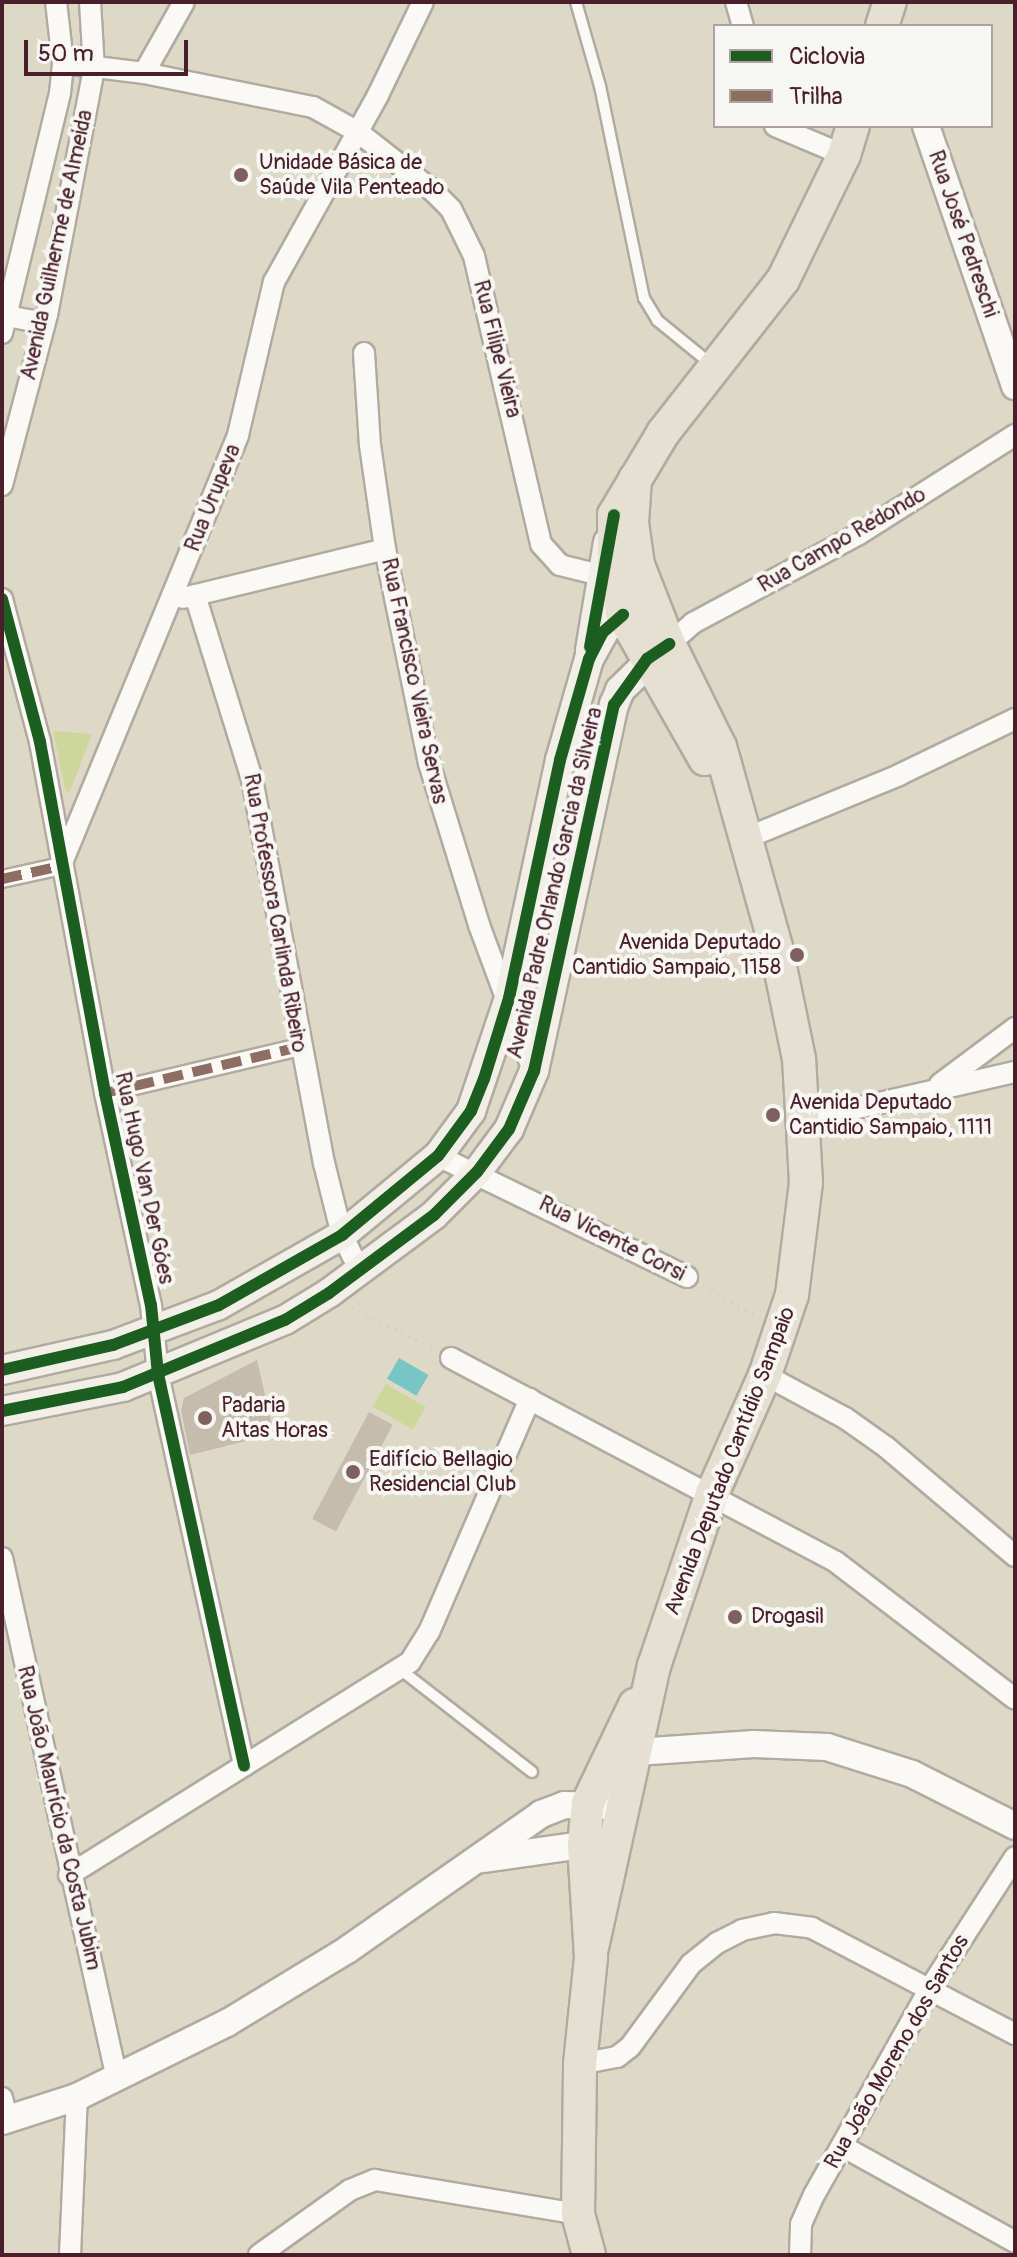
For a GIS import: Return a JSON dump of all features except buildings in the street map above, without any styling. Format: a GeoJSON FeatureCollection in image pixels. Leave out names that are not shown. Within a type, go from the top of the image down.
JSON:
{"type":"FeatureCollection","features":[{"type":"Feature","properties":{"kind":"main road"},"geometry":{"type":"LineString","coordinates":[[883,24],[890,2]]}},
{"type":"Feature","properties":{"kind":"main road"},"geometry":{"type":"LineString","coordinates":[[589,659],[600,575],[614,515],[663,433],[783,280],[848,141]]}},
{"type":"Feature","properties":{"kind":"main road","name":"Avenida Deputado Cantídio Sampaio"},"geometry":{"type":"LineString","coordinates":[[635,479],[637,609]]}},
{"type":"Feature","properties":{"kind":"main road","name":"Avenida Deputado Cantídio Sampaio"},"geometry":{"type":"LineString","coordinates":[[589,2255],[578,2214],[580,2064],[591,1952],[654,1666],[712,1494],[765,1375],[781,1331],[804,1227],[805,1120],[789,1001],[720,747],[658,651],[614,571],[614,515]]}},
{"type":"Feature","properties":{"kind":"main road","name":"Avenida Padre Orlando Garcia da Silveira"},"geometry":{"type":"LineString","coordinates":[[2,1370],[153,1331],[257,1287],[342,1235],[438,1156],[471,1111],[509,998],[560,760],[589,659],[602,633],[637,609]]}},
{"type":"Feature","properties":{"kind":"main road","name":"Avenida Padre Orlando Garcia da Silveira"},"geometry":{"type":"LineString","coordinates":[[2,1411],[123,1387],[285,1320],[329,1293],[434,1215],[477,1172],[509,1129],[534,1071],[614,705],[658,651]]}},
{"type":"Feature","properties":{"kind":"main road","name":"Avenida Deputado Cantídio Sampaio"},"geometry":{"type":"LineString","coordinates":[[591,1952],[584,1846],[588,1803],[654,1666]]}},
{"type":"Feature","properties":{"kind":"street","name":"Avenida Guilherme de Almeida"},"geometry":{"type":"LineString","coordinates":[[3,321],[44,166],[63,63],[56,2]]}},
{"type":"Feature","properties":{"kind":"street","name":"Avenida Guilherme de Almeida"},"geometry":{"type":"LineString","coordinates":[[2,485],[44,323],[94,69],[90,2]]}},
{"type":"Feature","properties":{"kind":"street"},"geometry":{"type":"LineString","coordinates":[[144,73],[184,2]]}},
{"type":"Feature","properties":{"kind":"street","name":"Rua Urupeva"},"geometry":{"type":"LineString","coordinates":[[61,866],[238,435],[274,282],[358,132],[423,2]]}},
{"type":"Feature","properties":{"kind":"street"},"geometry":{"type":"LineString","coordinates":[[736,2],[742,24]]}},
{"type":"Feature","properties":{"kind":"street","name":"Rua Filipe Vieira"},"geometry":{"type":"LineString","coordinates":[[63,63],[144,73],[313,107],[358,132],[432,190],[463,228],[493,328],[541,544],[560,565],[600,575]]}},
{"type":"Feature","properties":{"kind":"street"},"geometry":{"type":"LineString","coordinates":[[785,128],[848,141]]}},
{"type":"Feature","properties":{"kind":"street","name":"Rua José Pedreschi"},"geometry":{"type":"LineString","coordinates":[[927,128],[1015,386]]}},
{"type":"Feature","properties":{"kind":"street"},"geometry":{"type":"LineString","coordinates":[[3,321],[44,323]]}},
{"type":"Feature","properties":{"kind":"street","name":"Rua Francisco Vieira Servas"},"geometry":{"type":"LineString","coordinates":[[364,353],[385,549],[442,811],[509,998]]}},
{"type":"Feature","properties":{"kind":"street","name":"Rua Campo Redondo"},"geometry":{"type":"LineString","coordinates":[[658,651],[693,623],[859,534],[1015,435]]}},
{"type":"Feature","properties":{"kind":"street"},"geometry":{"type":"LineString","coordinates":[[170,601],[385,549]]}},
{"type":"Feature","properties":{"kind":"street","name":"Rua Professora Carlinda Ribeiro"},"geometry":{"type":"LineString","coordinates":[[195,595],[252,779],[299,1047],[342,1235]]}},
{"type":"Feature","properties":{"kind":"street","name":"Rua Hugo Van Der Góes"},"geometry":{"type":"LineString","coordinates":[[2,599],[40,742],[61,866],[153,1331],[158,1374],[244,1766]]}},
{"type":"Feature","properties":{"kind":"street"},"geometry":{"type":"LineString","coordinates":[[743,834],[899,775],[1015,719]]}},
{"type":"Feature","properties":{"kind":"street"},"geometry":{"type":"LineString","coordinates":[[2,879],[61,866]]}},
{"type":"Feature","properties":{"kind":"street","name":"Avenida Padre Orlando Garcia da Silveira"},"geometry":{"type":"LineString","coordinates":[[509,998],[534,1071]]}},
{"type":"Feature","properties":{"kind":"street"},"geometry":{"type":"LineString","coordinates":[[937,1086],[1015,1028]]}},
{"type":"Feature","properties":{"kind":"street"},"geometry":{"type":"LineString","coordinates":[[105,1093],[299,1047]]}},
{"type":"Feature","properties":{"kind":"street"},"geometry":{"type":"LineString","coordinates":[[805,1120],[937,1086],[1015,1072]]}},
{"type":"Feature","properties":{"kind":"street","name":"Rua Vicente Corsi"},"geometry":{"type":"LineString","coordinates":[[438,1156],[477,1172],[687,1277]]}},
{"type":"Feature","properties":{"kind":"street"},"geometry":{"type":"LineString","coordinates":[[342,1235],[360,1271]]}},
{"type":"Feature","properties":{"kind":"street"},"geometry":{"type":"LineString","coordinates":[[451,1358],[712,1494],[878,1589],[1015,1699]]}},
{"type":"Feature","properties":{"kind":"street"},"geometry":{"type":"LineString","coordinates":[[765,1375],[875,1439],[1015,1556]]}},
{"type":"Feature","properties":{"kind":"street"},"geometry":{"type":"LineString","coordinates":[[69,1875],[401,1670],[421,1649],[530,1399]]}},
{"type":"Feature","properties":{"kind":"street","name":"Rua João Maurício da Costa Jubim"},"geometry":{"type":"LineString","coordinates":[[2,1558],[69,1875],[117,2079]]}},
{"type":"Feature","properties":{"kind":"street"},"geometry":{"type":"LineString","coordinates":[[636,1752],[754,1744],[827,1747],[912,1774],[1015,1826]]}},
{"type":"Feature","properties":{"kind":"street"},"geometry":{"type":"LineString","coordinates":[[4,2113],[77,2097],[227,2023],[347,1950],[472,1862],[541,1814],[588,1803],[621,1823],[584,1846],[533,1848],[472,1862]]}},
{"type":"Feature","properties":{"kind":"street","name":"Rua João Moreno dos Santos"},"geometry":{"type":"LineString","coordinates":[[800,2255],[801,2224],[842,2146],[930,1988],[1015,1857]]}},
{"type":"Feature","properties":{"kind":"street"},"geometry":{"type":"LineString","coordinates":[[580,2064],[617,2057],[630,2047],[691,1964],[742,1930],[774,1923],[812,1928],[1015,2034]]}},
{"type":"Feature","properties":{"kind":"street"},"geometry":{"type":"LineString","coordinates":[[70,2255],[77,2097]]}},
{"type":"Feature","properties":{"kind":"street"},"geometry":{"type":"LineString","coordinates":[[842,2146],[1015,2242]]}},
{"type":"Feature","properties":{"kind":"street"},"geometry":{"type":"LineString","coordinates":[[259,2255],[350,2190],[375,2180],[578,2214]]}},
{"type":"Feature","properties":{"kind":"lane"},"geometry":{"type":"LineString","coordinates":[[576,2],[600,86],[644,298],[657,320],[716,368]]}},
{"type":"Feature","properties":{"kind":"lane"},"geometry":{"type":"LineString","coordinates":[[401,1670],[532,1772]]}},
{"type":"Feature","properties":{"kind":"path"},"geometry":{"type":"LineString","coordinates":[[329,1293],[451,1358]]}},
{"type":"Feature","properties":{"kind":"green space"},"geometry":{"type":"Polygon","coordinates":[[[53,731],[92,734],[69,794],[65,789],[53,731]]]}},
{"type":"Feature","properties":{"kind":"green space"},"geometry":{"type":"Polygon","coordinates":[[[386,1384],[426,1407],[413,1430],[373,1407],[386,1384]]]}},
{"type":"Feature","properties":{"kind":"water"},"geometry":{"type":"Polygon","coordinates":[[[399,1358],[428,1375],[416,1396],[387,1379],[399,1358]]]}},
{"type":"Feature","properties":{"kind":"marked path"},"geometry":{"type":"LineString","coordinates":[[2,879],[61,866]]}},
{"type":"Feature","properties":{"kind":"marked path"},"geometry":{"type":"LineString","coordinates":[[105,1093],[299,1047]]}},
{"type":"Feature","properties":{"kind":"cycle path"},"geometry":{"type":"LineString","coordinates":[[590,647],[614,515]]}},
{"type":"Feature","properties":{"kind":"cycle path"},"geometry":{"type":"LineString","coordinates":[[2,599],[40,742],[105,1093],[151,1305],[158,1374],[244,1766]]}},
{"type":"Feature","properties":{"kind":"cycle path"},"geometry":{"type":"LineString","coordinates":[[2,1370],[113,1345],[219,1305],[342,1235],[438,1156],[471,1111],[484,1079],[509,998],[560,760],[589,659],[602,633],[623,615]]}},
{"type":"Feature","properties":{"kind":"cycle path"},"geometry":{"type":"LineString","coordinates":[[2,1411],[123,1387],[285,1320],[329,1293],[434,1215],[477,1172],[509,1129],[534,1071],[614,705],[647,659],[669,644]]}},
{"type":"Feature","properties":{"kind":"place","name":"Unidade Básica de Saúde Vila Penteado"},"geometry":{"type":"Point","coordinates":[241,175]}},
{"type":"Feature","properties":{"kind":"place","name":"Avenida Deputado Cantidio Sampaio, 1158"},"geometry":{"type":"Point","coordinates":[797,955]}},
{"type":"Feature","properties":{"kind":"place","name":"Avenida Deputado Cantidio Sampaio, 1111"},"geometry":{"type":"Point","coordinates":[773,1115]}},
{"type":"Feature","properties":{"kind":"place","name":"Padaria Altas Horas"},"geometry":{"type":"Point","coordinates":[205,1418]}},
{"type":"Feature","properties":{"kind":"place","name":"Edifício Bellagio Residencial Club"},"geometry":{"type":"Point","coordinates":[353,1472]}},
{"type":"Feature","properties":{"kind":"place","name":"Drogasil"},"geometry":{"type":"Point","coordinates":[735,1617]}}]}
